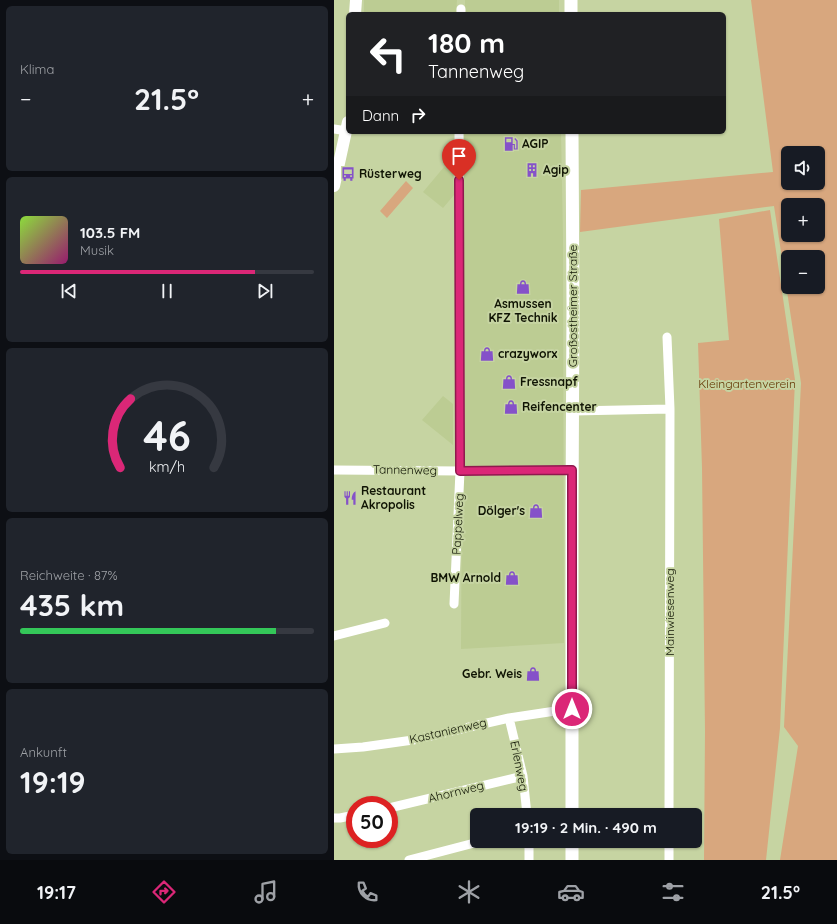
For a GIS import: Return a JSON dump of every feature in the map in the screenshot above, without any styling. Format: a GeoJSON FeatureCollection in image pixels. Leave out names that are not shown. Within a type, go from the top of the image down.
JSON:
{"type":"FeatureCollection","features":[{"type":"Feature","properties":{"kind":"main road"},"geometry":{"type":"LineString","coordinates":[[571,0],[571,12]]}},
{"type":"Feature","properties":{"kind":"main road","name":"Großostheimer Straße"},"geometry":{"type":"LineString","coordinates":[[572,134],[574,304],[572,470],[572,808]]}},
{"type":"Feature","properties":{"kind":"main road"},"geometry":{"type":"LineString","coordinates":[[572,848],[572,860]]}},
{"type":"Feature","properties":{"kind":"street"},"geometry":{"type":"LineString","coordinates":[[355,12],[356,0]]}},
{"type":"Feature","properties":{"kind":"street"},"geometry":{"type":"LineString","coordinates":[[334,129],[346,127]]}},
{"type":"Feature","properties":{"kind":"street"},"geometry":{"type":"LineString","coordinates":[[334,186],[346,132]]}},
{"type":"Feature","properties":{"kind":"street","name":"Pappelweg"},"geometry":{"type":"LineString","coordinates":[[454,604],[460,471],[456,134]]}},
{"type":"Feature","properties":{"kind":"street","name":"Mainwiesenweg"},"geometry":{"type":"LineString","coordinates":[[667,337],[670,409],[669,808]]}},
{"type":"Feature","properties":{"kind":"street"},"geometry":{"type":"LineString","coordinates":[[573,412],[670,409]]}},
{"type":"Feature","properties":{"kind":"street","name":"Tannenweg"},"geometry":{"type":"LineString","coordinates":[[334,470],[572,470]]}},
{"type":"Feature","properties":{"kind":"street"},"geometry":{"type":"LineString","coordinates":[[334,636],[385,623]]}},
{"type":"Feature","properties":{"kind":"street","name":"Kastanienweg"},"geometry":{"type":"LineString","coordinates":[[334,749],[363,747],[413,740],[510,718],[562,710]]}},
{"type":"Feature","properties":{"kind":"street","name":"Erlenweg"},"geometry":{"type":"LineString","coordinates":[[510,718],[523,776],[526,808]]}},
{"type":"Feature","properties":{"kind":"street","name":"Ahornweg"},"geometry":{"type":"LineString","coordinates":[[398,806],[523,776]]}},
{"type":"Feature","properties":{"kind":"street"},"geometry":{"type":"LineString","coordinates":[[334,818],[346,817]]}},
{"type":"Feature","properties":{"kind":"street"},"geometry":{"type":"LineString","coordinates":[[409,860],[470,844]]}},
{"type":"Feature","properties":{"kind":"street"},"geometry":{"type":"LineString","coordinates":[[529,848],[529,860]]}},
{"type":"Feature","properties":{"kind":"street"},"geometry":{"type":"LineString","coordinates":[[669,848],[669,860]]}},
{"type":"Feature","properties":{"kind":"shaded area"},"geometry":{"type":"Polygon","coordinates":[[[364,0],[457,0],[456,12],[364,12],[364,0]]]}},
{"type":"Feature","properties":{"kind":"shaded area"},"geometry":{"type":"Polygon","coordinates":[[[465,0],[559,0],[559,12],[465,12],[465,0]]]}},
{"type":"Feature","properties":{"kind":"shaded area"},"geometry":{"type":"Polygon","coordinates":[[[464,134],[561,134],[563,238],[564,643],[461,649],[464,134]]]}},
{"type":"Feature","properties":{"kind":"shaded area"},"geometry":{"type":"Polygon","coordinates":[[[444,167],[453,173],[454,195],[443,208],[423,192],[444,167]]]}},
{"type":"Feature","properties":{"kind":"shaded area"},"geometry":{"type":"Polygon","coordinates":[[[443,396],[453,404],[453,445],[422,420],[443,396]]]}},
{"type":"Feature","properties":{"kind":"green space"},"geometry":{"type":"Polygon","coordinates":[[[751,0],[837,0],[837,860],[780,860],[798,746],[784,727],[801,383],[787,294],[825,294],[825,250],[781,250],[781,252],[774,206],[580,232],[581,190],[773,172],[751,0]]]}},
{"type":"Feature","properties":{"kind":"green space"},"geometry":{"type":"Polygon","coordinates":[[[406,181],[413,188],[387,218],[380,211],[406,181]]]}},
{"type":"Feature","properties":{"kind":"green space","name":"Kleingartenverein"},"geometry":{"type":"Polygon","coordinates":[[[770,210],[781,294],[782,294],[795,380],[780,728],[766,860],[704,860],[705,732],[702,468],[698,343],[729,340],[719,219],[770,210]]]}},
{"type":"Feature","properties":{"kind":"place","name":"AGIP"},"geometry":{"type":"Point","coordinates":[511,144]}},
{"type":"Feature","properties":{"kind":"place","name":"Agip"},"geometry":{"type":"Point","coordinates":[532,170]}},
{"type":"Feature","properties":{"kind":"place","name":"Rüsterweg"},"geometry":{"type":"Point","coordinates":[348,174]}},
{"type":"Feature","properties":{"kind":"place","name":"Asmussen KFZ Technik"},"geometry":{"type":"Point","coordinates":[523,287]}},
{"type":"Feature","properties":{"kind":"place","name":"crazyworx"},"geometry":{"type":"Point","coordinates":[487,354]}},
{"type":"Feature","properties":{"kind":"place","name":"Fressnapf"},"geometry":{"type":"Point","coordinates":[509,382]}},
{"type":"Feature","properties":{"kind":"place","name":"Reifencenter"},"geometry":{"type":"Point","coordinates":[511,407]}},
{"type":"Feature","properties":{"kind":"place","name":"Restaurant Akropolis"},"geometry":{"type":"Point","coordinates":[350,498]}},
{"type":"Feature","properties":{"kind":"place","name":"Dölger's"},"geometry":{"type":"Point","coordinates":[536,511]}},
{"type":"Feature","properties":{"kind":"place","name":"BMW Arnold"},"geometry":{"type":"Point","coordinates":[512,578]}},
{"type":"Feature","properties":{"kind":"place","name":"Gebr. Weis"},"geometry":{"type":"Point","coordinates":[533,674]}},
{"type":"Feature","properties":{"kind":"route"},"geometry":{"type":"LineString","coordinates":[[459,180],[460,471],[572,470],[572,709]]}}]}
